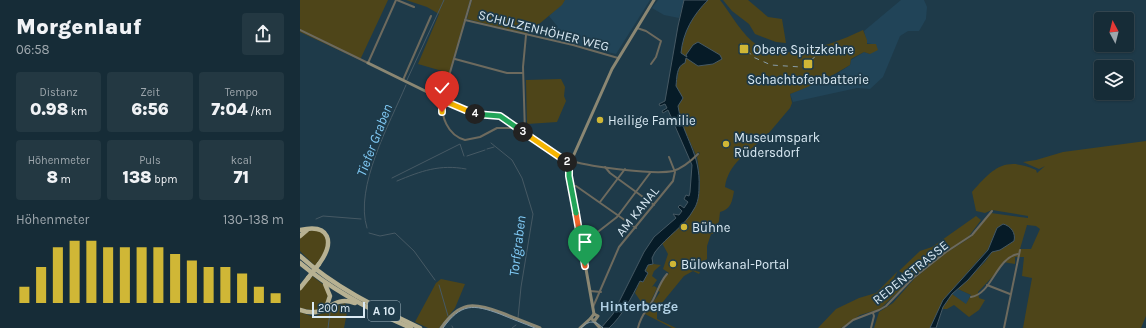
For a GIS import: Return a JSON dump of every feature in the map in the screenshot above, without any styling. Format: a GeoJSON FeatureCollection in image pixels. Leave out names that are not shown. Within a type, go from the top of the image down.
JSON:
{"type":"FeatureCollection","features":[{"type":"Feature","properties":{"kind":"highway"},"geometry":{"type":"LineString","coordinates":[[300,236],[310,228]]}},
{"type":"Feature","properties":{"kind":"highway"},"geometry":{"type":"LineString","coordinates":[[300,230],[310,228],[323,232],[328,241],[328,251],[300,288]]}},
{"type":"Feature","properties":{"kind":"highway"},"geometry":{"type":"LineString","coordinates":[[300,253],[301,259]]}},
{"type":"Feature","properties":{"kind":"highway","name":"A 10"},"geometry":{"type":"LineString","coordinates":[[301,259],[324,282],[361,304],[411,328]]}},
{"type":"Feature","properties":{"kind":"highway","name":"A 10"},"geometry":{"type":"LineString","coordinates":[[301,259],[354,295],[420,328]]}},
{"type":"Feature","properties":{"kind":"highway"},"geometry":{"type":"LineString","coordinates":[[324,282],[330,296],[325,309]]}},
{"type":"Feature","properties":{"kind":"highway"},"geometry":{"type":"LineString","coordinates":[[300,310],[314,313],[325,309],[338,301],[344,300],[361,304]]}},
{"type":"Feature","properties":{"kind":"main road"},"geometry":{"type":"LineString","coordinates":[[595,320],[598,316],[594,314],[568,170],[570,162],[605,82],[654,0]]}},
{"type":"Feature","properties":{"kind":"main road"},"geometry":{"type":"LineString","coordinates":[[368,63],[442,100],[472,113],[500,116],[516,128],[570,162]]}},
{"type":"Feature","properties":{"kind":"main road"},"geometry":{"type":"LineString","coordinates":[[441,328],[455,312],[464,307],[475,305],[486,307],[540,328]]}},
{"type":"Feature","properties":{"kind":"main road"},"geometry":{"type":"LineString","coordinates":[[580,328],[594,314]]}},
{"type":"Feature","properties":{"kind":"main road"},"geometry":{"type":"LineString","coordinates":[[591,318],[595,320],[599,327]]}},
{"type":"Feature","properties":{"kind":"street"},"geometry":{"type":"LineString","coordinates":[[300,30],[368,63],[396,0],[414,7]]}},
{"type":"Feature","properties":{"kind":"street"},"geometry":{"type":"LineString","coordinates":[[471,0],[442,100],[441,113],[444,120],[462,139],[463,142],[465,140],[480,137],[497,128],[516,128]]}},
{"type":"Feature","properties":{"kind":"street"},"geometry":{"type":"LineString","coordinates":[[403,80],[431,16]]}},
{"type":"Feature","properties":{"kind":"street","name":"SCHULZENHÖHER WEG"},"geometry":{"type":"LineString","coordinates":[[465,20],[573,45],[618,58]]}},
{"type":"Feature","properties":{"kind":"street"},"geometry":{"type":"LineString","coordinates":[[637,28],[646,31],[661,40],[656,58],[651,64]]}},
{"type":"Feature","properties":{"kind":"street"},"geometry":{"type":"LineString","coordinates":[[525,133],[523,73],[524,42],[526,35]]}},
{"type":"Feature","properties":{"kind":"street"},"geometry":{"type":"LineString","coordinates":[[455,58],[507,73],[523,73]]}},
{"type":"Feature","properties":{"kind":"street"},"geometry":{"type":"LineString","coordinates":[[570,162],[650,172],[675,170],[689,162],[698,154]]}},
{"type":"Feature","properties":{"kind":"street"},"geometry":{"type":"LineString","coordinates":[[669,157],[675,170]]}},
{"type":"Feature","properties":{"kind":"street"},"geometry":{"type":"LineString","coordinates":[[605,166],[605,168],[654,205]]}},
{"type":"Feature","properties":{"kind":"street"},"geometry":{"type":"LineString","coordinates":[[600,202],[625,169]]}},
{"type":"Feature","properties":{"kind":"street","name":"AM KANAL"},"geometry":{"type":"LineString","coordinates":[[593,307],[595,306],[601,292],[616,253],[674,181],[675,170]]}},
{"type":"Feature","properties":{"kind":"street"},"geometry":{"type":"LineString","coordinates":[[581,245],[618,215],[650,172]]}},
{"type":"Feature","properties":{"kind":"street"},"geometry":{"type":"LineString","coordinates":[[571,186],[576,186],[636,228]]}},
{"type":"Feature","properties":{"kind":"street","name":"REDENSTRASSE"},"geometry":{"type":"LineString","coordinates":[[843,328],[853,320],[873,313],[886,306],[912,279],[941,256],[972,235],[987,214],[992,211]]}},
{"type":"Feature","properties":{"kind":"street"},"geometry":{"type":"LineString","coordinates":[[1004,328],[1020,250]]}},
{"type":"Feature","properties":{"kind":"street"},"geometry":{"type":"LineString","coordinates":[[971,297],[975,296],[987,285],[1003,262],[1018,254]]}},
{"type":"Feature","properties":{"kind":"street"},"geometry":{"type":"LineString","coordinates":[[638,328],[643,312],[653,300],[661,280],[667,274]]}},
{"type":"Feature","properties":{"kind":"street"},"geometry":{"type":"LineString","coordinates":[[987,285],[1010,294]]}},
{"type":"Feature","properties":{"kind":"street"},"geometry":{"type":"LineString","coordinates":[[590,291],[601,292]]}},
{"type":"Feature","properties":{"kind":"street"},"geometry":{"type":"LineString","coordinates":[[871,328],[874,315],[873,313]]}},
{"type":"Feature","properties":{"kind":"shaded area"},"geometry":{"type":"Polygon","coordinates":[[[300,0],[388,0],[360,60],[300,32],[300,0]]]}},
{"type":"Feature","properties":{"kind":"shaded area"},"geometry":{"type":"Polygon","coordinates":[[[406,0],[470,0],[449,73],[418,64],[439,14],[427,7],[406,0]]]}},
{"type":"Feature","properties":{"kind":"shaded area"},"geometry":{"type":"Polygon","coordinates":[[[472,0],[565,0],[562,5],[527,34],[467,19],[472,0]]]}},
{"type":"Feature","properties":{"kind":"shaded area"},"geometry":{"type":"Polygon","coordinates":[[[565,0],[650,0],[616,54],[545,38],[558,27],[549,16],[565,0]]]}},
{"type":"Feature","properties":{"kind":"shaded area"},"geometry":{"type":"Polygon","coordinates":[[[658,0],[684,0],[679,18],[664,15],[652,8],[658,0]]]}},
{"type":"Feature","properties":{"kind":"shaded area"},"geometry":{"type":"Polygon","coordinates":[[[684,0],[708,0],[693,18],[686,31],[681,53],[687,57],[686,55],[693,45],[698,42],[720,55],[722,59],[713,64],[698,66],[686,58],[685,63],[678,69],[676,86],[683,98],[678,106],[680,117],[695,155],[699,176],[697,202],[686,221],[655,252],[652,258],[653,264],[648,265],[645,271],[648,273],[643,282],[640,281],[618,318],[609,328],[601,328],[613,314],[644,252],[654,237],[676,218],[673,214],[679,215],[682,211],[678,207],[680,205],[684,208],[688,202],[684,199],[686,195],[689,196],[690,192],[692,165],[668,110],[663,113],[662,111],[667,108],[665,104],[660,106],[659,104],[665,101],[684,0]]]}},
{"type":"Feature","properties":{"kind":"shaded area","name":"Museumspark Rüdersdorf"},"geometry":{"type":"Polygon","coordinates":[[[708,0],[720,0],[746,36],[757,45],[768,50],[796,52],[825,45],[863,30],[867,44],[876,44],[878,50],[870,54],[864,52],[851,59],[850,65],[843,69],[821,81],[790,94],[792,103],[790,108],[771,131],[734,165],[725,187],[734,191],[732,202],[727,209],[720,212],[719,221],[713,234],[711,234],[707,246],[707,259],[697,266],[696,271],[700,272],[699,274],[693,271],[684,276],[657,309],[657,319],[676,328],[672,328],[645,314],[660,292],[658,291],[661,282],[669,273],[663,269],[668,254],[662,243],[690,215],[698,198],[700,187],[697,157],[700,153],[698,152],[696,155],[681,122],[678,106],[683,98],[676,86],[679,69],[685,58],[681,52],[685,37],[694,18],[708,0]]]}},
{"type":"Feature","properties":{"kind":"shaded area"},"geometry":{"type":"Polygon","coordinates":[[[723,0],[748,0],[768,17],[782,19],[786,43],[776,42],[755,34],[749,24],[732,11],[723,0]]]}},
{"type":"Feature","properties":{"kind":"shaded area"},"geometry":{"type":"Polygon","coordinates":[[[901,0],[924,0],[927,7],[926,19],[919,31],[908,31],[900,36],[883,77],[870,89],[857,88],[793,102],[790,94],[837,74],[850,65],[851,60],[864,52],[870,54],[876,45],[867,43],[864,31],[901,0]]]}},
{"type":"Feature","properties":{"kind":"shaded area"},"geometry":{"type":"Polygon","coordinates":[[[561,79],[565,87],[564,96],[566,101],[557,122],[527,124],[526,80],[561,79]]]}},
{"type":"Feature","properties":{"kind":"shaded area"},"geometry":{"type":"Polygon","coordinates":[[[1146,141],[1146,316],[1141,328],[1023,328],[1032,278],[1022,276],[1024,257],[1015,257],[1015,264],[1003,262],[994,275],[978,292],[979,298],[985,300],[979,310],[969,317],[954,305],[947,309],[942,309],[952,294],[966,304],[971,295],[958,289],[985,262],[992,252],[1000,250],[1014,241],[1012,230],[1003,224],[997,228],[988,249],[943,300],[930,328],[874,328],[879,312],[893,303],[914,279],[946,253],[971,237],[991,213],[1028,218],[1028,216],[992,210],[985,213],[976,211],[972,192],[986,176],[1008,164],[1025,166],[1036,170],[1037,173],[1045,166],[1039,169],[1023,162],[1036,160],[1063,152],[1146,141]],[[1027,225],[1020,249],[1031,249],[1040,229],[1036,226],[1027,225]]]}},
{"type":"Feature","properties":{"kind":"shaded area"},"geometry":{"type":"Polygon","coordinates":[[[976,216],[981,220],[969,236],[913,277],[908,277],[899,271],[920,251],[932,247],[976,216]]]}},
{"type":"Feature","properties":{"kind":"shaded area"},"geometry":{"type":"Polygon","coordinates":[[[1003,224],[1012,230],[1014,241],[1000,250],[992,252],[968,280],[952,294],[943,307],[936,328],[930,328],[943,300],[988,250],[997,228],[1003,224]]]}},
{"type":"Feature","properties":{"kind":"shaded area"},"geometry":{"type":"Polygon","coordinates":[[[314,230],[322,232],[327,238],[326,250],[315,266],[300,251],[300,238],[306,232],[314,230]]]}},
{"type":"Feature","properties":{"kind":"shaded area"},"geometry":{"type":"Polygon","coordinates":[[[648,265],[661,265],[654,271],[652,276],[657,280],[652,287],[654,286],[657,288],[651,301],[647,306],[644,306],[635,293],[640,281],[643,282],[648,273],[646,270],[648,265]]]}},
{"type":"Feature","properties":{"kind":"shaded area"},"geometry":{"type":"Polygon","coordinates":[[[898,271],[894,278],[898,280],[898,285],[889,292],[891,293],[901,287],[902,288],[880,309],[860,315],[841,328],[818,328],[836,309],[859,298],[876,293],[898,271]]]}},
{"type":"Feature","properties":{"kind":"shaded area"},"geometry":{"type":"Polygon","coordinates":[[[312,276],[324,285],[329,292],[324,308],[316,311],[300,308],[300,290],[312,276]]]}},
{"type":"Feature","properties":{"kind":"shaded area"},"geometry":{"type":"Polygon","coordinates":[[[441,279],[465,284],[455,308],[439,328],[428,328],[415,322],[436,283],[441,279]]]}},
{"type":"Feature","properties":{"kind":"shaded area"},"geometry":{"type":"Polygon","coordinates":[[[958,289],[971,295],[966,305],[952,294],[958,289]]]}},
{"type":"Feature","properties":{"kind":"shaded area"},"geometry":{"type":"Polygon","coordinates":[[[344,303],[348,307],[344,328],[300,328],[300,312],[314,317],[344,303]]]}},
{"type":"Feature","properties":{"kind":"waterway","name":"Tiefer Graben"},"geometry":{"type":"LineString","coordinates":[[407,80],[444,0]]}},
{"type":"Feature","properties":{"kind":"waterway","name":"Tiefer Graben"},"geometry":{"type":"LineString","coordinates":[[367,228],[364,212],[365,194],[369,175],[383,136],[406,85]]}},
{"type":"Feature","properties":{"kind":"waterway","name":"Torfgraben"},"geometry":{"type":"LineString","coordinates":[[491,143],[512,160],[522,178],[533,214],[521,287],[518,318]]}},
{"type":"Feature","properties":{"kind":"waterway"},"geometry":{"type":"LineString","coordinates":[[392,178],[460,144],[464,156]]}},
{"type":"Feature","properties":{"kind":"waterway"},"geometry":{"type":"LineString","coordinates":[[487,149],[494,147]]}},
{"type":"Feature","properties":{"kind":"waterway"},"geometry":{"type":"LineString","coordinates":[[467,156],[485,150]]}},
{"type":"Feature","properties":{"kind":"waterway"},"geometry":{"type":"LineString","coordinates":[[397,181],[431,169],[448,167],[466,169]]}},
{"type":"Feature","properties":{"kind":"waterway"},"geometry":{"type":"LineString","coordinates":[[316,219],[323,216],[361,219]]}},
{"type":"Feature","properties":{"kind":"waterway","name":"Tiefer Graben"},"geometry":{"type":"LineString","coordinates":[[369,233],[380,236],[395,233],[414,251],[435,280]]}},
{"type":"Feature","properties":{"kind":"waterway","name":"Tiefer Graben"},"geometry":{"type":"LineString","coordinates":[[439,285],[448,316]]}},
{"type":"Feature","properties":{"kind":"waterway"},"geometry":{"type":"LineString","coordinates":[[328,328],[330,313]]}},
{"type":"Feature","properties":{"kind":"waterway","name":"Torfgraben"},"geometry":{"type":"LineString","coordinates":[[512,328],[516,325]]}},
{"type":"Feature","properties":{"kind":"tram line"},"geometry":{"type":"LineString","coordinates":[[443,328],[456,314],[462,310],[475,307],[500,314],[535,328]]}},
{"type":"Feature","properties":{"kind":"tram line"},"geometry":{"type":"LineString","coordinates":[[581,328],[589,322],[595,322],[603,328]]}},
{"type":"Feature","properties":{"kind":"railway"},"geometry":{"type":"LineString","coordinates":[[741,43],[753,57],[771,65],[801,67],[815,57]]}},
{"type":"Feature","properties":{"kind":"place","name":"Obere Spitzkehre"},"geometry":{"type":"Point","coordinates":[744,49]}},
{"type":"Feature","properties":{"kind":"place","name":"Schachtofenbatterie"},"geometry":{"type":"Point","coordinates":[808,64]}},
{"type":"Feature","properties":{"kind":"place","name":"Heilige Familie"},"geometry":{"type":"Point","coordinates":[600,120]}},
{"type":"Feature","properties":{"kind":"place","name":"Museumspark Rüdersdorf"},"geometry":{"type":"Point","coordinates":[726,144]}},
{"type":"Feature","properties":{"kind":"place","name":"Bühne"},"geometry":{"type":"Point","coordinates":[684,227]}},
{"type":"Feature","properties":{"kind":"place","name":"Bülowkanal-Portal"},"geometry":{"type":"Point","coordinates":[673,264]}},
{"type":"Feature","properties":{"kind":"district","name":"Hinterberge"},"geometry":{"type":"Point","coordinates":[639,306]}},
{"type":"Feature","properties":{"kind":"route"},"geometry":{"type":"LineString","coordinates":[[442,112],[442,100],[472,113],[500,116],[569,163],[568,170],[585,266]]}}]}
